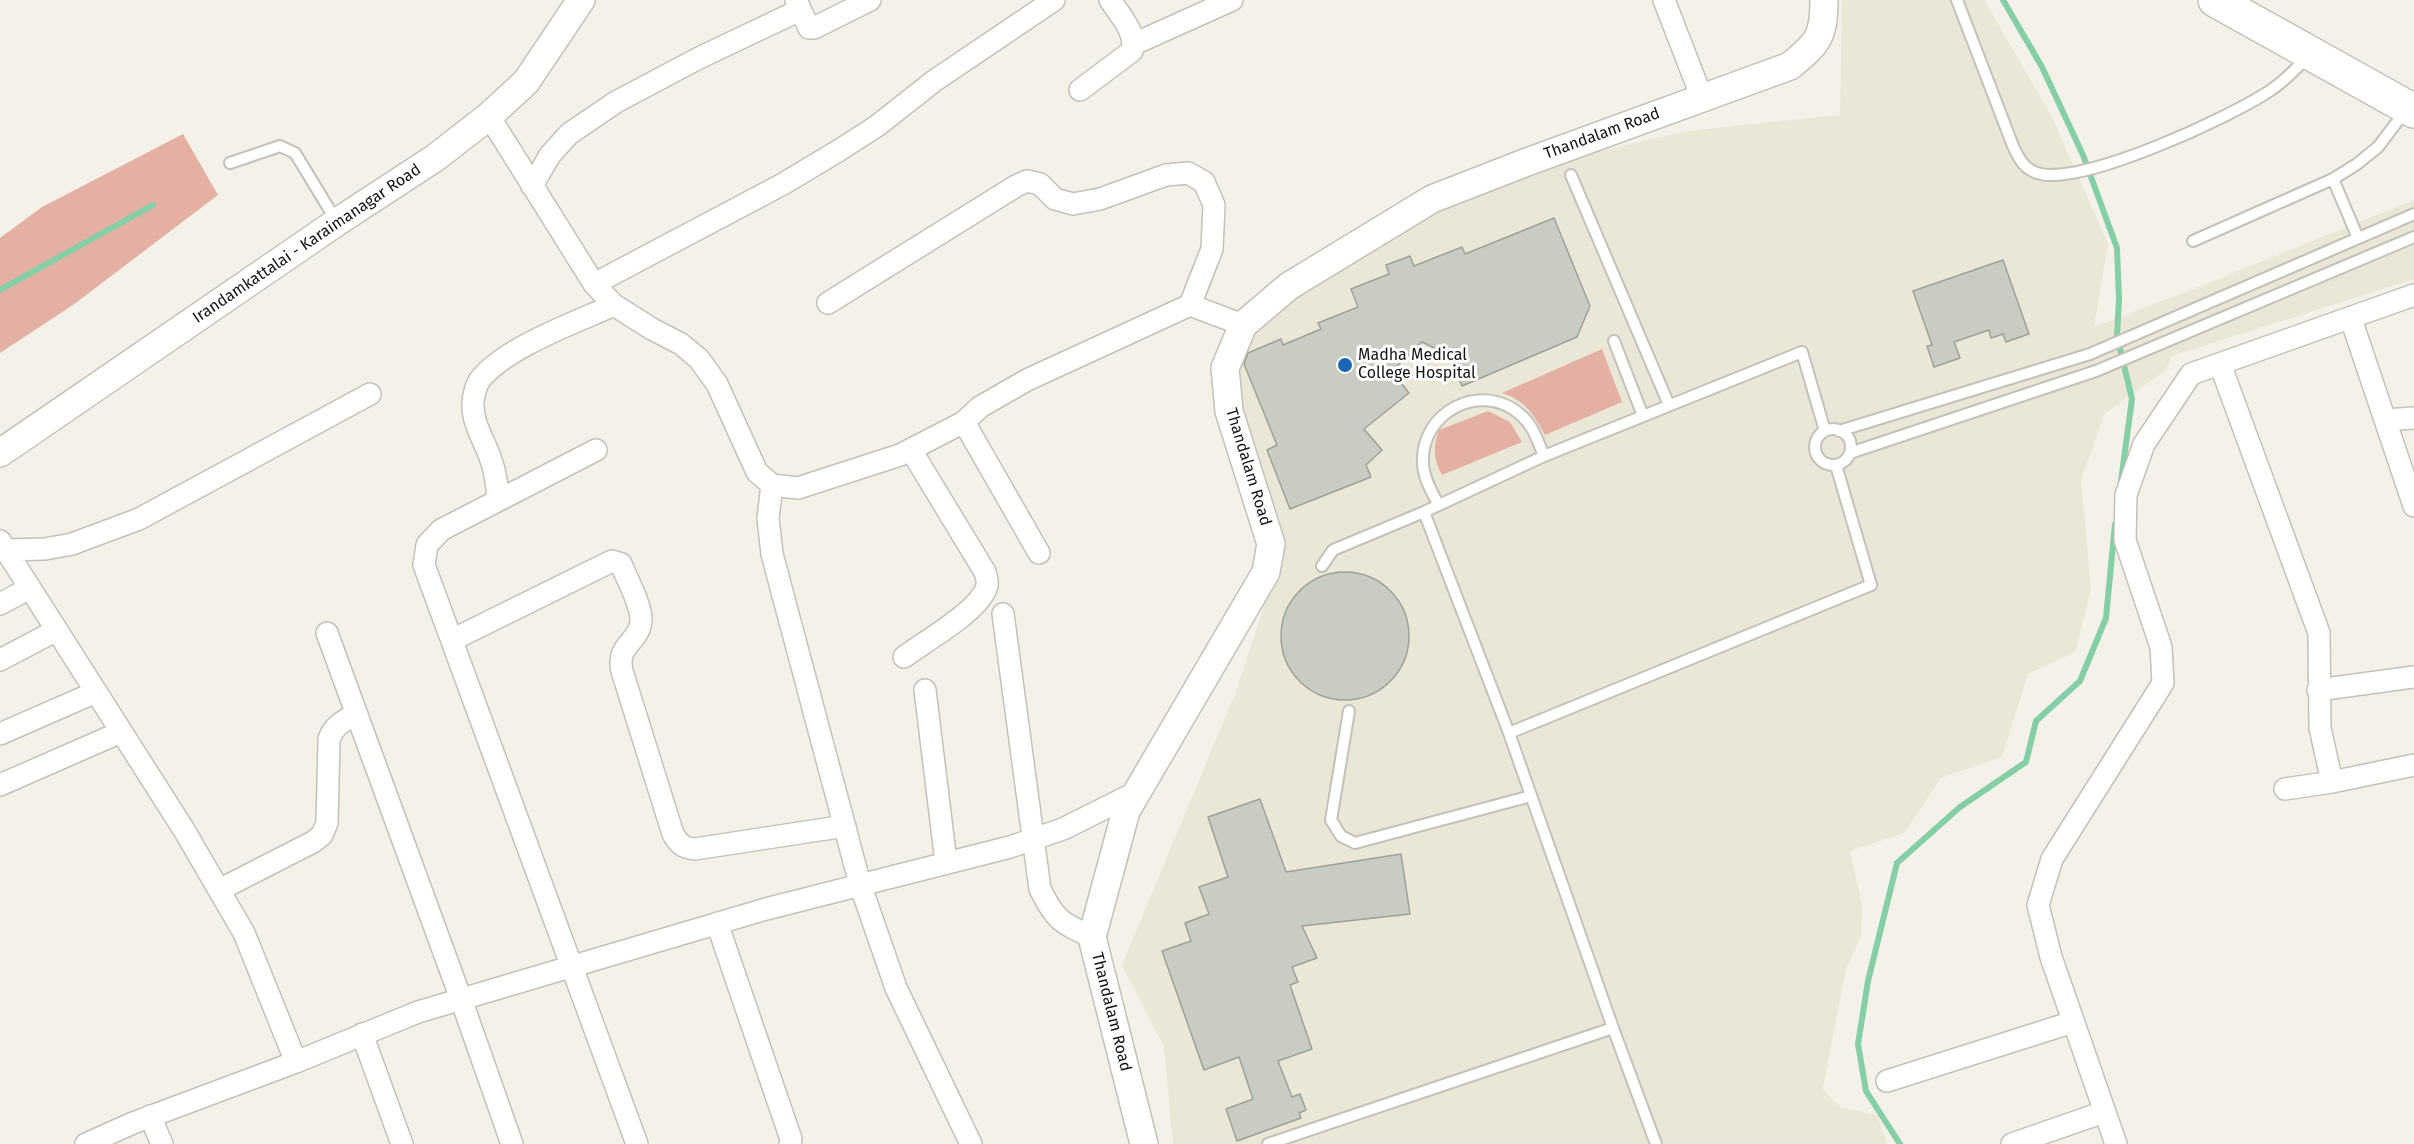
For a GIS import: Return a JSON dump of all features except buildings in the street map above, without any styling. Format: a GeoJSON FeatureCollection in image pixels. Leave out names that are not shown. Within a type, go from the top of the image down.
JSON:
{"type":"FeatureCollection","features":[{"type":"Feature","properties":{"kind":"main road"},"geometry":{"type":"LineString","coordinates":[[2215,0],[2311,54],[2412,102]]}},
{"type":"Feature","properties":{"kind":"main road"},"geometry":{"type":"LineString","coordinates":[[2255,0],[2412,102]]}},
{"type":"Feature","properties":{"kind":"street","name":"Irandamkattalai - Karaimanagar Road"},"geometry":{"type":"LineString","coordinates":[[0,453],[337,222],[435,158],[489,116],[526,82],[580,0]]}},
{"type":"Feature","properties":{"kind":"street"},"geometry":{"type":"LineString","coordinates":[[532,186],[550,155],[569,134],[616,102],[798,5],[806,24],[814,28],[870,0]]}},
{"type":"Feature","properties":{"kind":"street"},"geometry":{"type":"LineString","coordinates":[[594,284],[783,184],[838,152],[877,126],[934,81],[1054,0]]}},
{"type":"Feature","properties":{"kind":"street"},"geometry":{"type":"LineString","coordinates":[[1080,90],[1126,58],[1132,51],[1134,44],[1132,34],[1110,0]]}},
{"type":"Feature","properties":{"kind":"street"},"geometry":{"type":"LineString","coordinates":[[1134,44],[1232,0]]}},
{"type":"Feature","properties":{"kind":"street"},"geometry":{"type":"LineString","coordinates":[[1664,0],[1702,98]]}},
{"type":"Feature","properties":{"kind":"street","name":"Thandalam Road"},"geometry":{"type":"LineString","coordinates":[[1144,1144],[1092,937],[1126,811],[1266,572],[1271,544],[1229,411],[1227,390],[1225,368],[1243,325],[1289,285],[1432,199],[1790,66],[1815,46],[1824,22],[1824,0]]}},
{"type":"Feature","properties":{"kind":"street"},"geometry":{"type":"LineString","coordinates":[[489,116],[594,284],[614,304],[652,329],[681,344],[699,359],[717,384],[757,472],[772,485],[798,488],[911,450],[964,422],[980,407],[1027,380],[1190,305],[1212,249],[1214,205],[1204,182],[1188,173],[1166,175],[1100,199],[1073,204],[1055,199],[1040,184],[1028,181],[1016,186],[828,303]]}},
{"type":"Feature","properties":{"kind":"street"},"geometry":{"type":"LineString","coordinates":[[2116,1144],[2050,957],[2038,905],[2052,859],[2163,683],[2162,646],[2125,540],[2126,495],[2144,444],[2191,374],[2414,295]]}},
{"type":"Feature","properties":{"kind":"street"},"geometry":{"type":"LineString","coordinates":[[498,501],[497,479],[476,423],[473,404],[478,383],[497,364],[531,343],[614,304]]}},
{"type":"Feature","properties":{"kind":"street"},"geometry":{"type":"LineString","coordinates":[[1190,305],[1243,325]]}},
{"type":"Feature","properties":{"kind":"street"},"geometry":{"type":"LineString","coordinates":[[2351,319],[2385,420],[2407,461],[2414,506]]}},
{"type":"Feature","properties":{"kind":"street"},"geometry":{"type":"LineString","coordinates":[[2220,364],[2319,633],[2320,728],[2332,782]]}},
{"type":"Feature","properties":{"kind":"street"},"geometry":{"type":"LineString","coordinates":[[3,545],[45,549],[72,544],[139,519],[370,394]]}},
{"type":"Feature","properties":{"kind":"street"},"geometry":{"type":"LineString","coordinates":[[2385,420],[2414,418]]}},
{"type":"Feature","properties":{"kind":"street"},"geometry":{"type":"LineString","coordinates":[[964,422],[1039,553]]}},
{"type":"Feature","properties":{"kind":"street"},"geometry":{"type":"LineString","coordinates":[[596,450],[441,530],[427,546],[424,565],[637,1144]]}},
{"type":"Feature","properties":{"kind":"street"},"geometry":{"type":"LineString","coordinates":[[904,657],[972,608],[982,596],[987,584],[985,572],[911,450]]}},
{"type":"Feature","properties":{"kind":"street"},"geometry":{"type":"LineString","coordinates":[[772,485],[768,518],[772,554],[860,884],[896,988],[971,1144]]}},
{"type":"Feature","properties":{"kind":"street"},"geometry":{"type":"LineString","coordinates":[[3,545],[244,933],[296,1062]]}},
{"type":"Feature","properties":{"kind":"street"},"geometry":{"type":"LineString","coordinates":[[452,640],[612,561],[617,561],[621,564],[640,612],[641,623],[635,636],[622,653],[622,671],[673,834],[679,844],[695,849],[845,826]]}},
{"type":"Feature","properties":{"kind":"street"},"geometry":{"type":"LineString","coordinates":[[0,604],[30,588]]}},
{"type":"Feature","properties":{"kind":"street"},"geometry":{"type":"LineString","coordinates":[[1003,614],[1040,889],[1051,912],[1066,925],[1092,937]]}},
{"type":"Feature","properties":{"kind":"street"},"geometry":{"type":"LineString","coordinates":[[0,660],[57,630]]}},
{"type":"Feature","properties":{"kind":"street"},"geometry":{"type":"LineString","coordinates":[[327,633],[512,1144]]}},
{"type":"Feature","properties":{"kind":"street"},"geometry":{"type":"LineString","coordinates":[[2318,690],[2414,677]]}},
{"type":"Feature","properties":{"kind":"street"},"geometry":{"type":"LineString","coordinates":[[924,690],[946,862]]}},
{"type":"Feature","properties":{"kind":"street"},"geometry":{"type":"LineString","coordinates":[[0,734],[96,692]]}},
{"type":"Feature","properties":{"kind":"street"},"geometry":{"type":"LineString","coordinates":[[219,890],[313,842],[322,835],[327,822],[332,731],[338,724],[356,714]]}},
{"type":"Feature","properties":{"kind":"street"},"geometry":{"type":"LineString","coordinates":[[0,785],[121,732]]}},
{"type":"Feature","properties":{"kind":"street"},"geometry":{"type":"LineString","coordinates":[[2285,789],[2414,765]]}},
{"type":"Feature","properties":{"kind":"street"},"geometry":{"type":"LineString","coordinates":[[86,1144],[150,1116],[296,1062],[418,1011],[717,923],[1032,840],[1063,829],[1137,792]]}},
{"type":"Feature","properties":{"kind":"street"},"geometry":{"type":"LineString","coordinates":[[717,923],[791,1139],[790,1144]]}},
{"type":"Feature","properties":{"kind":"street"},"geometry":{"type":"LineString","coordinates":[[1887,1082],[2073,1022]]}},
{"type":"Feature","properties":{"kind":"street"},"geometry":{"type":"LineString","coordinates":[[362,1034],[402,1144]]}},
{"type":"Feature","properties":{"kind":"street"},"geometry":{"type":"LineString","coordinates":[[2012,1144],[2104,1112]]}},
{"type":"Feature","properties":{"kind":"street"},"geometry":{"type":"LineString","coordinates":[[150,1116],[162,1144]]}},
{"type":"Feature","properties":{"kind":"lane"},"geometry":{"type":"LineString","coordinates":[[1957,0],[2013,146],[2023,165],[2039,174],[2064,175],[2103,165],[2214,122],[2273,89],[2311,54]]}},
{"type":"Feature","properties":{"kind":"lane"},"geometry":{"type":"LineString","coordinates":[[2193,241],[2333,179],[2357,164],[2379,147],[2412,102]]}},
{"type":"Feature","properties":{"kind":"lane"},"geometry":{"type":"LineString","coordinates":[[230,163],[280,146],[295,153],[337,222]]}},
{"type":"Feature","properties":{"kind":"lane"},"geometry":{"type":"LineString","coordinates":[[1571,175],[1669,405]]}},
{"type":"Feature","properties":{"kind":"lane"},"geometry":{"type":"LineString","coordinates":[[2333,179],[2358,238]]}},
{"type":"Feature","properties":{"kind":"lane"},"geometry":{"type":"LineString","coordinates":[[1839,430],[1848,437],[1850,453],[1845,461],[1836,465],[1827,465],[1816,455],[1816,441],[1825,431],[1839,430],[2090,354],[2414,214]]}},
{"type":"Feature","properties":{"kind":"lane"},"geometry":{"type":"LineString","coordinates":[[1850,453],[2096,371],[2414,237]]}},
{"type":"Feature","properties":{"kind":"lane"},"geometry":{"type":"LineString","coordinates":[[1614,341],[1643,416]]}},
{"type":"Feature","properties":{"kind":"lane"},"geometry":{"type":"LineString","coordinates":[[1322,566],[1333,550],[1424,512],[1544,456],[1802,352],[1825,431]]}},
{"type":"Feature","properties":{"kind":"lane"},"geometry":{"type":"LineString","coordinates":[[2090,354],[2096,371]]}},
{"type":"Feature","properties":{"kind":"lane"},"geometry":{"type":"LineString","coordinates":[[1438,504],[1423,468],[1424,447],[1431,428],[1454,407],[1463,403],[1484,400],[1494,401],[1513,409],[1529,423],[1544,456]]}},
{"type":"Feature","properties":{"kind":"lane"},"geometry":{"type":"LineString","coordinates":[[1509,733],[1870,585],[1836,465]]}},
{"type":"Feature","properties":{"kind":"lane"},"geometry":{"type":"LineString","coordinates":[[1424,512],[1509,733],[1656,1144]]}},
{"type":"Feature","properties":{"kind":"lane"},"geometry":{"type":"LineString","coordinates":[[1349,711],[1331,820],[1341,836],[1355,843],[1532,796]]}},
{"type":"Feature","properties":{"kind":"lane"},"geometry":{"type":"LineString","coordinates":[[1268,1144],[1613,1028]]}},
{"type":"Feature","properties":{"kind":"shaded area"},"geometry":{"type":"Polygon","coordinates":[[[1842,0],[1984,0],[2051,115],[2108,244],[2094,327],[2414,200],[2414,279],[2172,356],[2165,371],[2104,414],[2081,481],[2091,590],[2075,652],[2028,674],[2002,757],[1941,778],[1904,833],[1850,851],[1862,905],[1861,936],[1845,972],[1823,1089],[1841,1108],[1877,1115],[1887,1144],[1173,1144],[1164,1047],[1122,965],[1235,694],[1282,552],[1239,416],[1235,352],[1324,276],[1426,216],[1573,157],[1688,131],[1840,115],[1842,0]]]}},
{"type":"Feature","properties":{"kind":"shaded area"},"geometry":{"type":"Polygon","coordinates":[[[183,134],[218,195],[73,305],[0,353],[0,238],[42,207],[183,134]]]}},
{"type":"Feature","properties":{"kind":"shaded area"},"geometry":{"type":"Polygon","coordinates":[[[1602,349],[1622,402],[1545,435],[1523,404],[1502,393],[1602,349]]]}},
{"type":"Feature","properties":{"kind":"shaded area"},"geometry":{"type":"Polygon","coordinates":[[[1488,411],[1510,422],[1522,442],[1442,475],[1435,453],[1439,430],[1488,411]]]}},
{"type":"Feature","properties":{"kind":"waterway"},"geometry":{"type":"LineString","coordinates":[[2003,0],[2042,67],[2083,155],[2117,248],[2119,299],[2117,336],[2132,399],[2121,481]]}},
{"type":"Feature","properties":{"kind":"waterway"},"geometry":{"type":"LineString","coordinates":[[0,290],[153,205]]}},
{"type":"Feature","properties":{"kind":"waterway"},"geometry":{"type":"LineString","coordinates":[[1900,1144],[1866,1091],[1858,1044],[1868,981],[1897,863],[1960,807],[2026,762],[2036,721],[2080,681],[2106,618],[2115,524]]}},
{"type":"Feature","properties":{"kind":"place","name":"Madha Medical College Hospital"},"geometry":{"type":"Point","coordinates":[1345,365]}}]}
